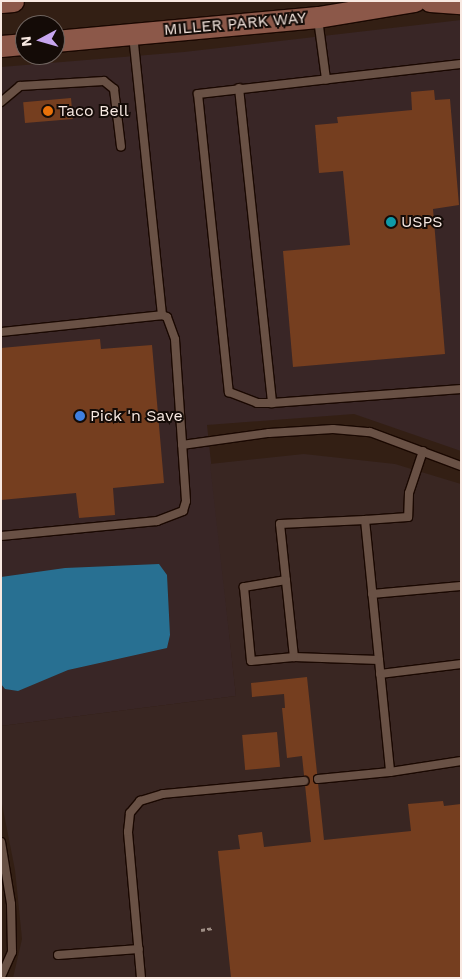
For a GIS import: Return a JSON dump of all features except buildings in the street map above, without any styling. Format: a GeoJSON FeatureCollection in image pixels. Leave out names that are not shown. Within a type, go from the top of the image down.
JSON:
{"type":"FeatureCollection","features":[{"type":"Feature","properties":{"kind":"main road"},"geometry":{"type":"LineString","coordinates":[[1,2],[13,1]]}},
{"type":"Feature","properties":{"kind":"main road","name":"MILLER PARK WAY"},"geometry":{"type":"LineString","coordinates":[[65,40],[133,34],[317,9],[415,1]]}},
{"type":"Feature","properties":{"kind":"main road"},"geometry":{"type":"LineString","coordinates":[[430,1],[461,4]]}},
{"type":"Feature","properties":{"kind":"main road"},"geometry":{"type":"LineString","coordinates":[[1,46],[15,45]]}},
{"type":"Feature","properties":{"kind":"lane"},"geometry":{"type":"LineString","coordinates":[[317,9],[326,78]]}},
{"type":"Feature","properties":{"kind":"lane"},"geometry":{"type":"LineString","coordinates":[[133,34],[162,315]]}},
{"type":"Feature","properties":{"kind":"lane"},"geometry":{"type":"LineString","coordinates":[[461,64],[198,94],[229,392],[257,403],[272,404],[461,389]]}},
{"type":"Feature","properties":{"kind":"lane"},"geometry":{"type":"LineString","coordinates":[[1,102],[20,86],[104,81],[114,88],[121,147]]}},
{"type":"Feature","properties":{"kind":"lane"},"geometry":{"type":"LineString","coordinates":[[239,88],[272,404]]}},
{"type":"Feature","properties":{"kind":"lane"},"geometry":{"type":"LineString","coordinates":[[1,332],[162,315],[167,318],[175,339],[186,501],[183,511],[157,521],[1,536]]}},
{"type":"Feature","properties":{"kind":"lane"},"geometry":{"type":"LineString","coordinates":[[182,445],[269,432],[333,429],[370,432],[461,466]]}},
{"type":"Feature","properties":{"kind":"lane"},"geometry":{"type":"LineString","coordinates":[[294,657],[280,524],[408,517],[409,493],[423,451]]}},
{"type":"Feature","properties":{"kind":"lane"},"geometry":{"type":"LineString","coordinates":[[365,520],[390,772]]}},
{"type":"Feature","properties":{"kind":"lane"},"geometry":{"type":"LineString","coordinates":[[286,580],[244,587],[251,661],[294,657],[379,660]]}},
{"type":"Feature","properties":{"kind":"lane"},"geometry":{"type":"LineString","coordinates":[[372,594],[461,586]]}},
{"type":"Feature","properties":{"kind":"lane"},"geometry":{"type":"LineString","coordinates":[[380,674],[461,664]]}},
{"type":"Feature","properties":{"kind":"lane"},"geometry":{"type":"LineString","coordinates":[[318,779],[390,772],[461,761]]}},
{"type":"Feature","properties":{"kind":"lane"},"geometry":{"type":"LineString","coordinates":[[141,978],[128,832],[130,812],[140,800],[163,794],[304,781]]}},
{"type":"Feature","properties":{"kind":"lane"},"geometry":{"type":"LineString","coordinates":[[1,842],[11,904],[12,952],[1,977]]}},
{"type":"Feature","properties":{"kind":"lane"},"geometry":{"type":"LineString","coordinates":[[58,956],[139,949]]}},
{"type":"Feature","properties":{"kind":"path"},"geometry":{"type":"LineString","coordinates":[[201,930],[213,928]]}},
{"type":"Feature","properties":{"kind":"shaded area"},"geometry":{"type":"Polygon","coordinates":[[[461,20],[461,451],[354,414],[207,425],[236,696],[1,726],[1,67],[65,65],[65,62],[184,52],[461,20]]]}},
{"type":"Feature","properties":{"kind":"shaded area"},"geometry":{"type":"Polygon","coordinates":[[[304,454],[395,464],[461,484],[461,978],[13,978],[22,939],[15,870],[1,799],[1,726],[236,696],[210,464],[304,454]]]}},
{"type":"Feature","properties":{"kind":"water"},"geometry":{"type":"Polygon","coordinates":[[[159,564],[167,575],[170,635],[167,648],[68,670],[18,691],[5,689],[1,684],[1,577],[65,568],[159,564]]]}},
{"type":"Feature","properties":{"kind":"place","name":"Taco Bell"},"geometry":{"type":"Point","coordinates":[48,111]}},
{"type":"Feature","properties":{"kind":"place","name":"USPS"},"geometry":{"type":"Point","coordinates":[391,222]}},
{"type":"Feature","properties":{"kind":"place","name":"Pick 'n Save"},"geometry":{"type":"Point","coordinates":[80,416]}}]}
